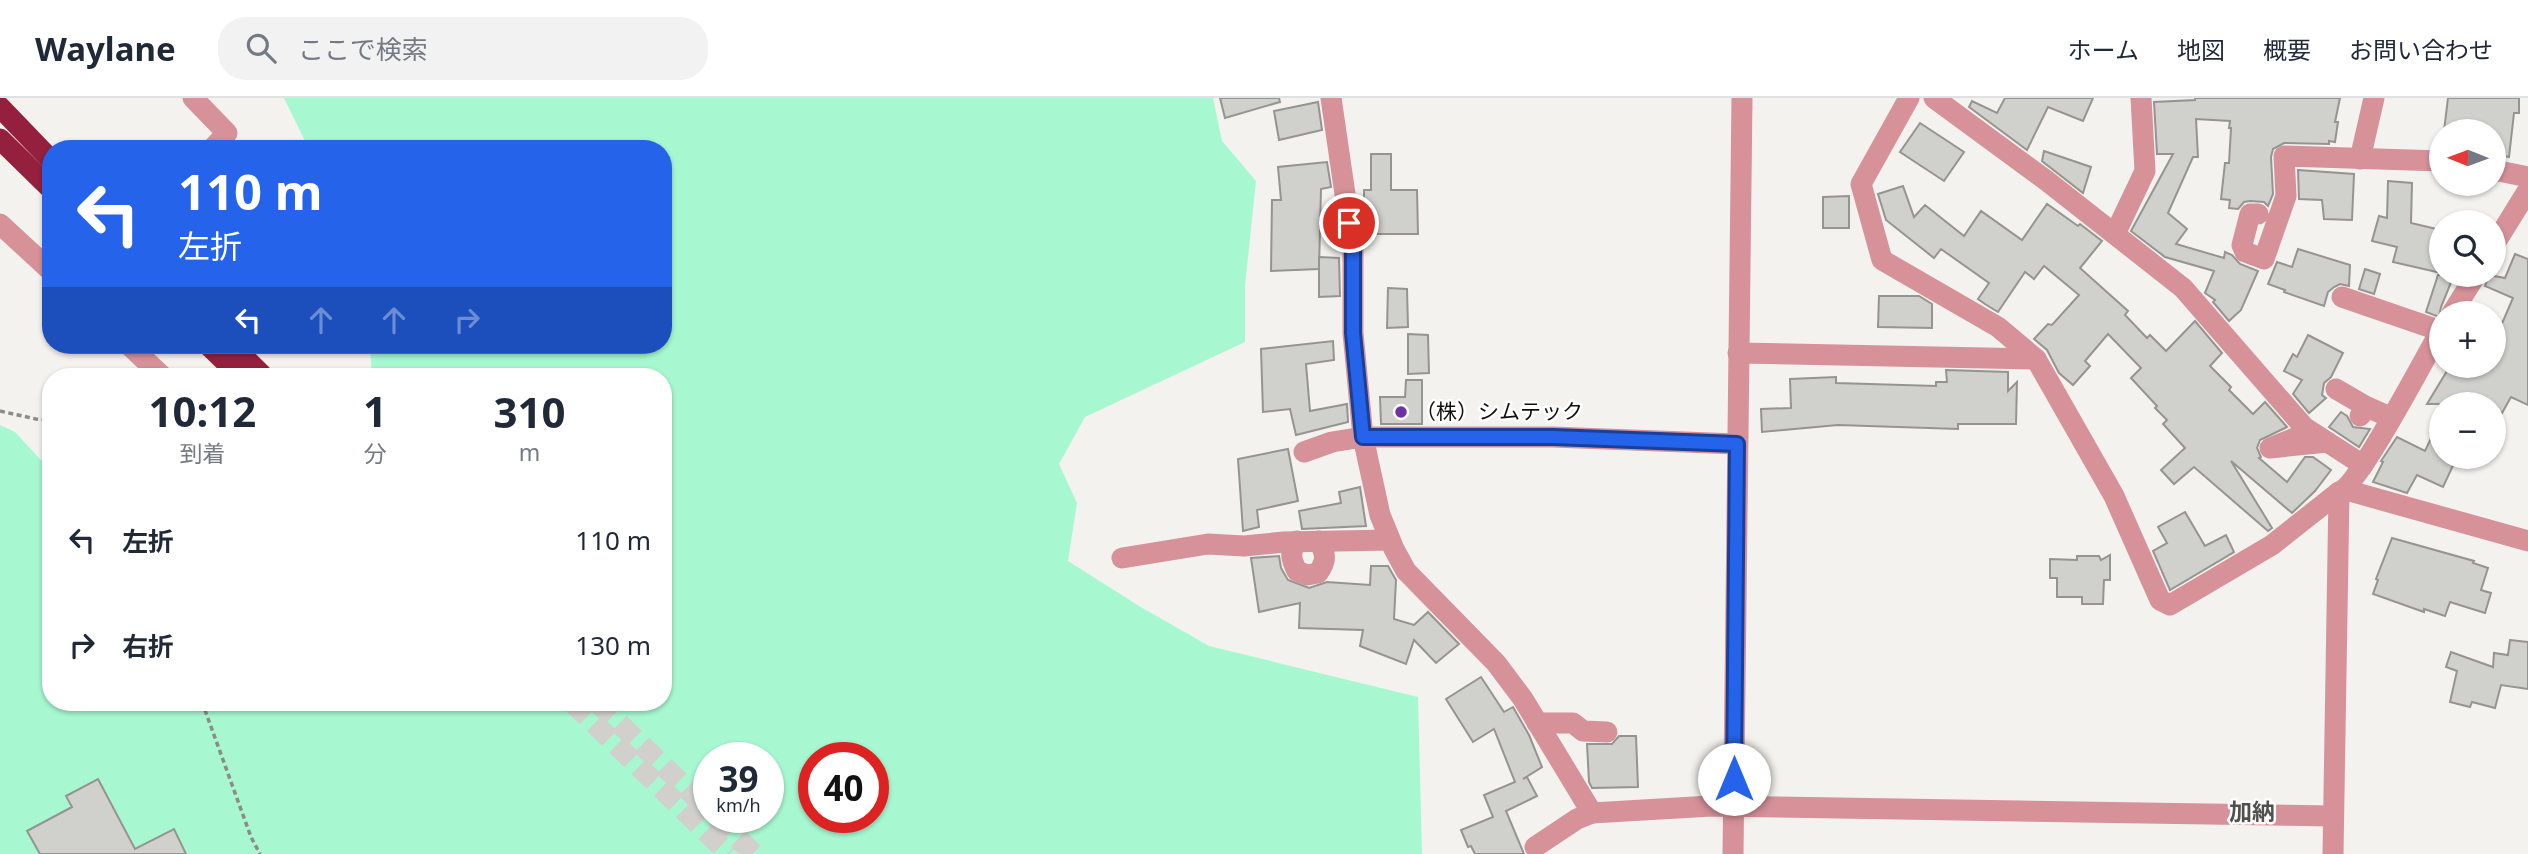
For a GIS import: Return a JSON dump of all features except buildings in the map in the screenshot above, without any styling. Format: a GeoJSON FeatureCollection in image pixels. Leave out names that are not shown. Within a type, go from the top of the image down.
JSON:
{"type":"FeatureCollection","features":[{"type":"Feature","properties":{"kind":"highway"},"geometry":{"type":"LineString","coordinates":[[0,107],[42,151]]}},
{"type":"Feature","properties":{"kind":"highway"},"geometry":{"type":"LineString","coordinates":[[0,139],[42,180]]}},
{"type":"Feature","properties":{"kind":"highway"},"geometry":{"type":"LineString","coordinates":[[217,354],[232,368]]}},
{"type":"Feature","properties":{"kind":"highway"},"geometry":{"type":"LineString","coordinates":[[241,354],[256,368]]}},
{"type":"Feature","properties":{"kind":"street"},"geometry":{"type":"LineString","coordinates":[[192,98],[227,133],[220,140]]}},
{"type":"Feature","properties":{"kind":"street"},"geometry":{"type":"LineString","coordinates":[[1331,98],[1353,248],[1353,333],[1363,437],[1380,515],[1406,571],[1496,663],[1538,723],[1592,813]]}},
{"type":"Feature","properties":{"kind":"street"},"geometry":{"type":"LineString","coordinates":[[1733,854],[1742,98]]}},
{"type":"Feature","properties":{"kind":"street"},"geometry":{"type":"LineString","coordinates":[[1909,98],[1861,184],[1882,260],[1998,327],[2036,359],[2114,496],[2160,600],[2171,604],[2272,545],[2343,491],[2363,465],[2429,351]]}},
{"type":"Feature","properties":{"kind":"street"},"geometry":{"type":"LineString","coordinates":[[1934,98],[2183,288],[2304,427],[2363,465]]}},
{"type":"Feature","properties":{"kind":"street"},"geometry":{"type":"LineString","coordinates":[[2115,234],[2144,171],[2141,98]]}},
{"type":"Feature","properties":{"kind":"street"},"geometry":{"type":"LineString","coordinates":[[2360,159],[2374,98]]}},
{"type":"Feature","properties":{"kind":"street"},"geometry":{"type":"LineString","coordinates":[[2258,214],[2250,214],[2242,245],[2245,251],[2264,259],[2286,196],[2284,156],[2429,161]]}},
{"type":"Feature","properties":{"kind":"street"},"geometry":{"type":"LineString","coordinates":[[2506,172],[2528,177]]}},
{"type":"Feature","properties":{"kind":"street"},"geometry":{"type":"LineString","coordinates":[[2506,224],[2528,190]]}},
{"type":"Feature","properties":{"kind":"street"},"geometry":{"type":"LineString","coordinates":[[0,224],[42,263]]}},
{"type":"Feature","properties":{"kind":"street"},"geometry":{"type":"LineString","coordinates":[[2342,297],[2429,327]]}},
{"type":"Feature","properties":{"kind":"street"},"geometry":{"type":"LineString","coordinates":[[139,354],[153,368]]}},
{"type":"Feature","properties":{"kind":"street"},"geometry":{"type":"LineString","coordinates":[[1738,354],[2036,359]]}},
{"type":"Feature","properties":{"kind":"street"},"geometry":{"type":"LineString","coordinates":[[2336,389],[2363,411],[2390,418]]}},
{"type":"Feature","properties":{"kind":"street"},"geometry":{"type":"LineString","coordinates":[[1304,452],[1332,442],[1363,437],[1553,437],[1737,444]]}},
{"type":"Feature","properties":{"kind":"street"},"geometry":{"type":"LineString","coordinates":[[2343,491],[2528,541]]}},
{"type":"Feature","properties":{"kind":"street"},"geometry":{"type":"LineString","coordinates":[[2333,854],[2343,491]]}},
{"type":"Feature","properties":{"kind":"street"},"geometry":{"type":"LineString","coordinates":[[1122,558],[1208,544],[1244,546],[1297,541],[1390,540]]}},
{"type":"Feature","properties":{"kind":"street"},"geometry":{"type":"LineString","coordinates":[[1297,541],[1291,550],[1291,560],[1297,571],[1307,575],[1318,573],[1324,565],[1326,555],[1319,541]]}},
{"type":"Feature","properties":{"kind":"street"},"geometry":{"type":"LineString","coordinates":[[1538,723],[1573,723],[1583,732],[1607,732]]}},
{"type":"Feature","properties":{"kind":"street"},"geometry":{"type":"LineString","coordinates":[[1535,847],[1577,819],[1592,813],[1734,807],[2333,816]]}},
{"type":"Feature","properties":{"kind":"path"},"geometry":{"type":"LineString","coordinates":[[0,411],[42,419]]}},
{"type":"Feature","properties":{"kind":"path"},"geometry":{"type":"LineString","coordinates":[[205,711],[251,837],[260,854]]}},
{"type":"Feature","properties":{"kind":"green space"},"geometry":{"type":"Polygon","coordinates":[[[284,98],[1213,98],[1222,141],[1256,181],[1245,286],[1245,342],[1085,417],[1059,464],[1077,503],[1068,561],[1209,646],[1418,697],[1422,854],[0,854],[0,425],[15,432],[42,461],[42,711],[672,711],[672,368],[371,368],[371,354],[672,354],[672,140],[305,140],[284,98]]]}},
{"type":"Feature","properties":{"kind":"tunnel"},"geometry":{"type":"LineString","coordinates":[[581,711],[729,854]]}},
{"type":"Feature","properties":{"kind":"tunnel"},"geometry":{"type":"LineString","coordinates":[[606,711],[693,795]]}},
{"type":"Feature","properties":{"kind":"tunnel"},"geometry":{"type":"LineString","coordinates":[[732,833],[754,854]]}},
{"type":"Feature","properties":{"kind":"place","name":"（株）シムテック"},"geometry":{"type":"Point","coordinates":[1401,412]}},
{"type":"Feature","properties":{"kind":"district","name":"加納"},"geometry":{"type":"Point","coordinates":[2252,812]}},
{"type":"Feature","properties":{"kind":"route"},"geometry":{"type":"LineString","coordinates":[[1349,223],[1353,248],[1353,333],[1363,437],[1553,437],[1737,444],[1734,779]]}}]}
